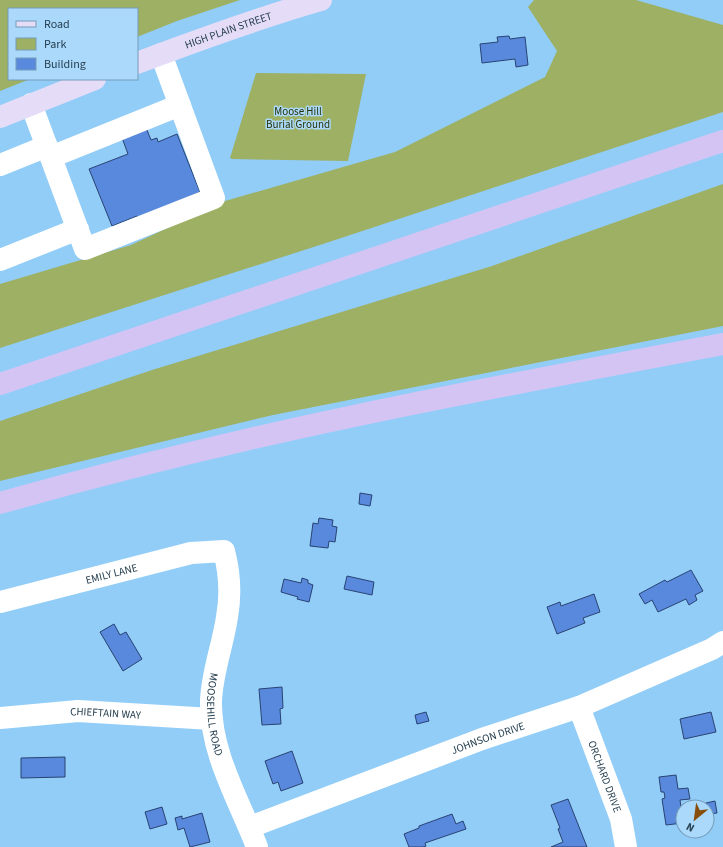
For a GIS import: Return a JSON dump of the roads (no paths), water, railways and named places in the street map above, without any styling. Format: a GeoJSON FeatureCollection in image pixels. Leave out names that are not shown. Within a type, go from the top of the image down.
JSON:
{"type":"FeatureCollection","features":[{"type":"Feature","properties":{"kind":"highway"},"geometry":{"type":"LineString","coordinates":[[0,384],[723,141]]}},
{"type":"Feature","properties":{"kind":"highway"},"geometry":{"type":"LineString","coordinates":[[0,503],[173,457],[312,425],[481,390],[723,344]]}},
{"type":"Feature","properties":{"kind":"main road","name":"HIGH PLAIN STREET"},"geometry":{"type":"LineString","coordinates":[[138,63],[266,16],[321,0]]}},
{"type":"Feature","properties":{"kind":"main road"},"geometry":{"type":"LineString","coordinates":[[0,117],[92,80]]}},
{"type":"Feature","properties":{"kind":"street"},"geometry":{"type":"LineString","coordinates":[[31,104],[85,249],[214,198],[161,54]]}},
{"type":"Feature","properties":{"kind":"street"},"geometry":{"type":"LineString","coordinates":[[0,165],[49,152],[180,105]]}},
{"type":"Feature","properties":{"kind":"street"},"geometry":{"type":"LineString","coordinates":[[0,260],[78,229]]}},
{"type":"Feature","properties":{"kind":"street","name":"EMILY LANE"},"geometry":{"type":"LineString","coordinates":[[0,602],[191,553],[224,552]]}},
{"type":"Feature","properties":{"kind":"street","name":"MOOSEHILL ROAD"},"geometry":{"type":"LineString","coordinates":[[224,552],[229,575],[229,601],[227,618],[212,685],[212,719],[216,741],[223,764],[258,847]]}},
{"type":"Feature","properties":{"kind":"street","name":"JOHNSON DRIVE"},"geometry":{"type":"LineString","coordinates":[[250,827],[482,739],[579,708],[712,649],[723,642]]}},
{"type":"Feature","properties":{"kind":"street","name":"ORCHARD DRIVE"},"geometry":{"type":"LineString","coordinates":[[579,708],[622,819],[626,847]]}},
{"type":"Feature","properties":{"kind":"street","name":"CHIEFTAIN WAY"},"geometry":{"type":"LineString","coordinates":[[0,718],[78,711],[212,719]]}},
{"type":"Feature","properties":{"kind":"park label","name":"Moose Hill Burial Ground"},"geometry":{"type":"Point","coordinates":[298,117]}}]}
